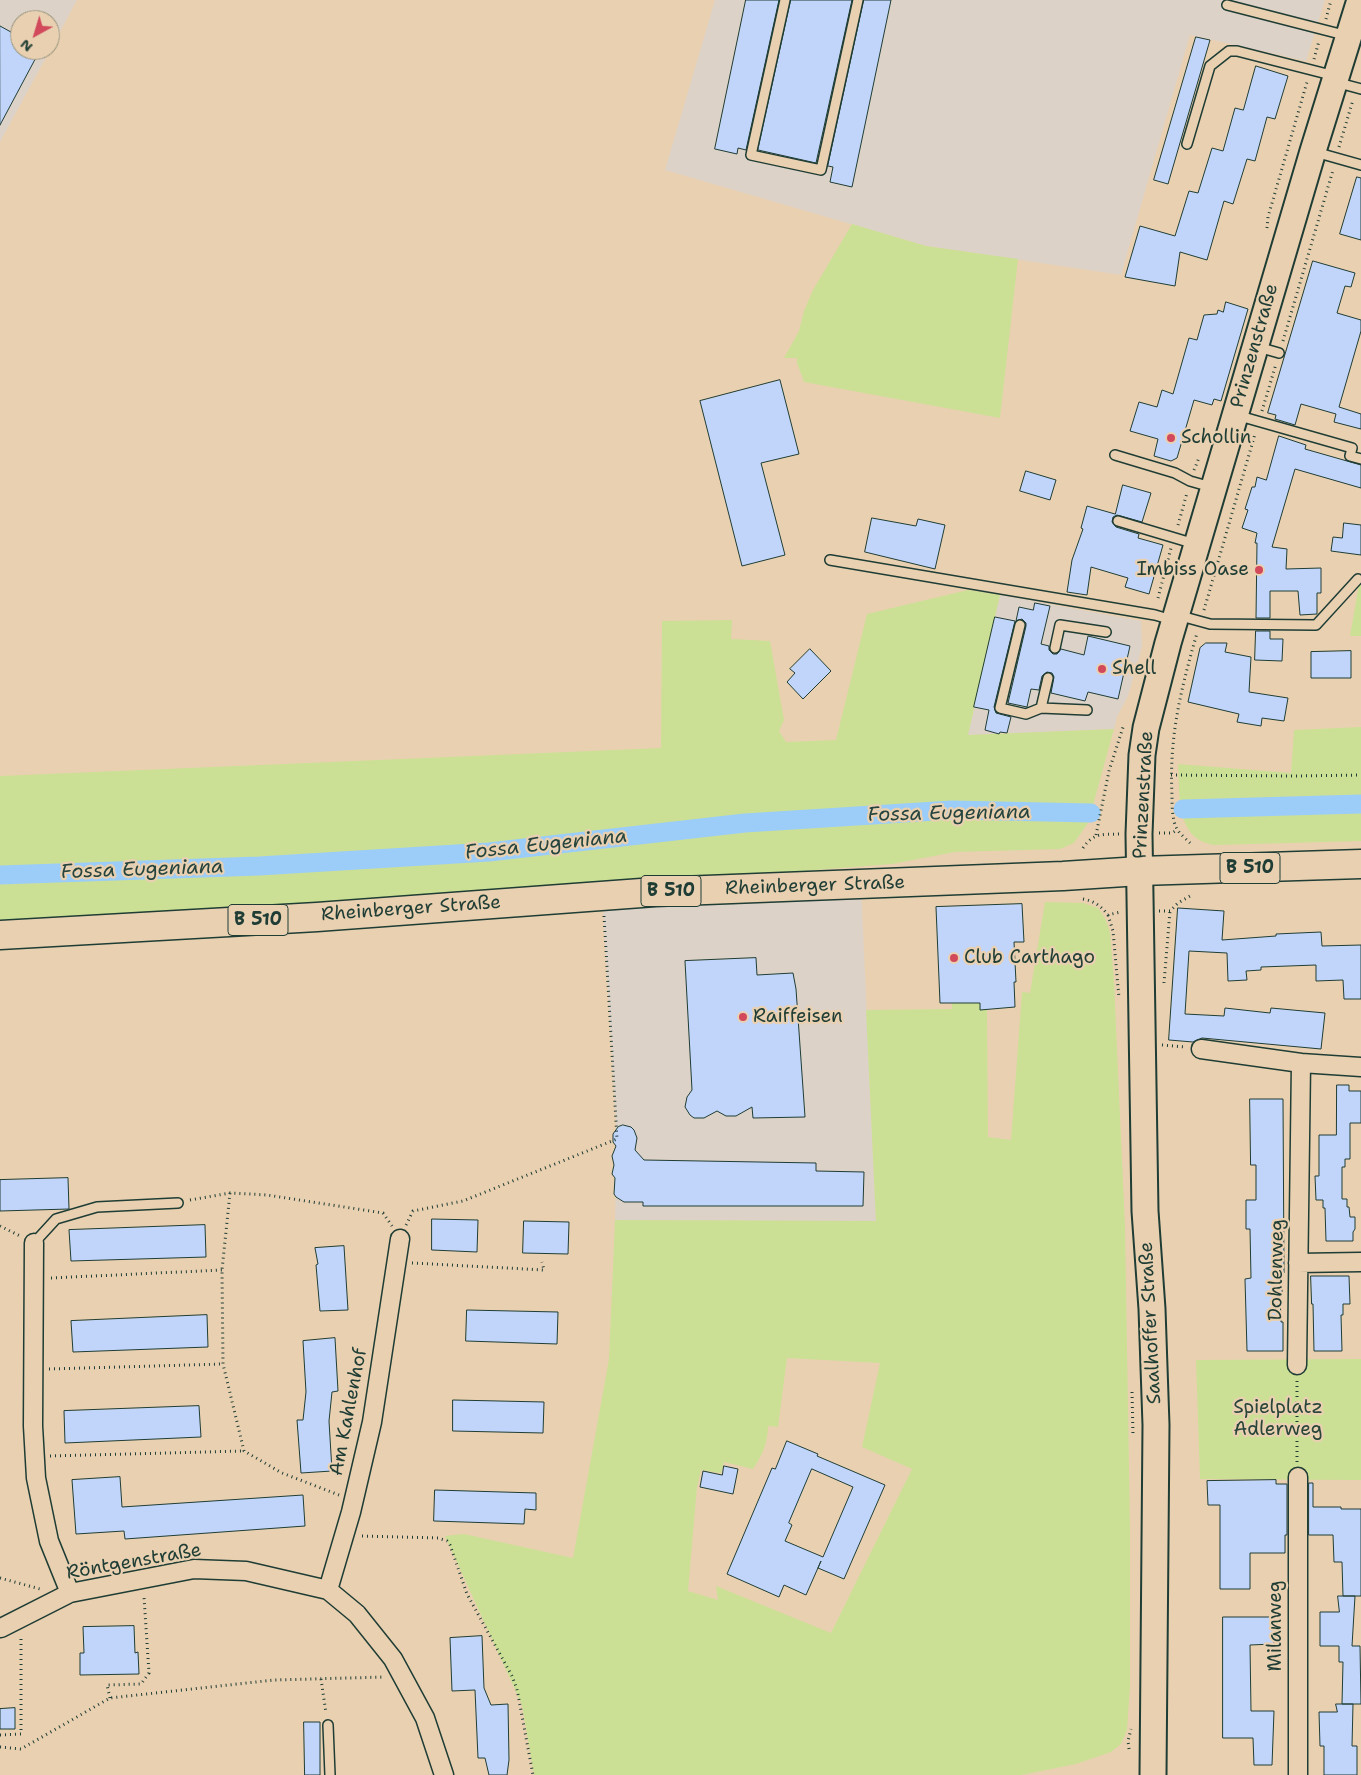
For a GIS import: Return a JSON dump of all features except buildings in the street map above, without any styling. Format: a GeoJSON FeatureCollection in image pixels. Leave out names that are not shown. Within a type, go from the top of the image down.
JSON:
{"type":"FeatureCollection","features":[{"type":"Feature","properties":{"kind":"main road","name":"Prinzenstraße"},"geometry":{"type":"LineString","coordinates":[[1140,871],[1141,785],[1146,728],[1197,544],[1313,151],[1347,84],[1348,36],[1360,1]]}},
{"type":"Feature","properties":{"kind":"main road","name":"Rheinberger Straße"},"geometry":{"type":"LineString","coordinates":[[0,935],[317,917],[602,895],[1063,876],[1140,871],[1361,864]]}},
{"type":"Feature","properties":{"kind":"main road","name":"Saalhoffer Straße"},"geometry":{"type":"LineString","coordinates":[[1140,871],[1145,1211],[1152,1309],[1156,1425],[1153,1775]]}},
{"type":"Feature","properties":{"kind":"street"},"geometry":{"type":"LineString","coordinates":[[1201,1049],[1301,1062],[1361,1067]]}},
{"type":"Feature","properties":{"kind":"street","name":"Dohlenweg"},"geometry":{"type":"LineString","coordinates":[[1297,1365],[1301,1062]]}},
{"type":"Feature","properties":{"kind":"street","name":"Am Kahlenhof"},"geometry":{"type":"LineString","coordinates":[[328,1590],[344,1535],[372,1422],[400,1240]]}},
{"type":"Feature","properties":{"kind":"street"},"geometry":{"type":"LineString","coordinates":[[34,1243],[32,1426],[34,1456],[36,1478],[49,1541],[65,1595]]}},
{"type":"Feature","properties":{"kind":"street"},"geometry":{"type":"LineString","coordinates":[[1298,1263],[1361,1262]]}},
{"type":"Feature","properties":{"kind":"street","name":"Milanweg"},"geometry":{"type":"LineString","coordinates":[[1298,1478],[1298,1775]]}},
{"type":"Feature","properties":{"kind":"street","name":"Röntgenstraße"},"geometry":{"type":"LineString","coordinates":[[1,1628],[65,1595],[194,1569],[246,1570],[328,1590],[357,1614],[393,1659],[425,1718],[444,1775]]}},
{"type":"Feature","properties":{"kind":"lane"},"geometry":{"type":"LineString","coordinates":[[785,0],[751,155],[821,170],[858,0]]}},
{"type":"Feature","properties":{"kind":"lane"},"geometry":{"type":"LineString","coordinates":[[1227,5],[1348,36]]}},
{"type":"Feature","properties":{"kind":"lane"},"geometry":{"type":"LineString","coordinates":[[1187,144],[1210,66],[1229,51],[1237,50],[1311,69],[1347,84]]}},
{"type":"Feature","properties":{"kind":"lane"},"geometry":{"type":"LineString","coordinates":[[1313,151],[1361,165]]}},
{"type":"Feature","properties":{"kind":"lane"},"geometry":{"type":"LineString","coordinates":[[1255,346],[1279,353]]}},
{"type":"Feature","properties":{"kind":"lane"},"geometry":{"type":"LineString","coordinates":[[1235,414],[1352,448],[1350,456],[1361,459]]}},
{"type":"Feature","properties":{"kind":"lane"},"geometry":{"type":"LineString","coordinates":[[1115,455],[1175,472],[1190,481],[1214,488]]}},
{"type":"Feature","properties":{"kind":"lane"},"geometry":{"type":"LineString","coordinates":[[1118,521],[1197,544]]}},
{"type":"Feature","properties":{"kind":"lane"},"geometry":{"type":"LineString","coordinates":[[830,560],[1210,624],[1316,625],[1358,579]]}},
{"type":"Feature","properties":{"kind":"lane"},"geometry":{"type":"LineString","coordinates":[[1020,625],[1000,708],[1026,714],[1041,708],[1087,710]]}},
{"type":"Feature","properties":{"kind":"lane"},"geometry":{"type":"LineString","coordinates":[[1054,648],[1060,625],[1106,632]]}},
{"type":"Feature","properties":{"kind":"lane"},"geometry":{"type":"LineString","coordinates":[[1041,708],[1048,678]]}},
{"type":"Feature","properties":{"kind":"lane"},"geometry":{"type":"LineString","coordinates":[[34,1243],[56,1218],[96,1207],[178,1203]]}},
{"type":"Feature","properties":{"kind":"lane"},"geometry":{"type":"LineString","coordinates":[[328,1725],[330,1775]]}},
{"type":"Feature","properties":{"kind":"path"},"geometry":{"type":"LineString","coordinates":[[1267,234],[1268,217],[1331,0]]}},
{"type":"Feature","properties":{"kind":"path"},"geometry":{"type":"LineString","coordinates":[[1190,843],[1177,830],[1175,823],[1171,775],[1172,735],[1177,707],[1200,621],[1336,158],[1347,84]]}},
{"type":"Feature","properties":{"kind":"path"},"geometry":{"type":"LineString","coordinates":[[1171,775],[1361,775]]}},
{"type":"Feature","properties":{"kind":"path"},"geometry":{"type":"LineString","coordinates":[[1083,848],[1088,840],[1096,835]]}},
{"type":"Feature","properties":{"kind":"path"},"geometry":{"type":"LineString","coordinates":[[400,1240],[413,1211],[463,1200],[617,1140],[602,895]]}},
{"type":"Feature","properties":{"kind":"path"},"geometry":{"type":"LineString","coordinates":[[1108,915],[1113,931],[1119,1005]]}},
{"type":"Feature","properties":{"kind":"path"},"geometry":{"type":"LineString","coordinates":[[1162,1045],[1201,1049]]}},
{"type":"Feature","properties":{"kind":"path"},"geometry":{"type":"LineString","coordinates":[[178,1203],[230,1193],[266,1195],[383,1212],[400,1240]]}},
{"type":"Feature","properties":{"kind":"path"},"geometry":{"type":"LineString","coordinates":[[230,1193],[222,1270],[223,1364],[244,1451]]}},
{"type":"Feature","properties":{"kind":"path"},"geometry":{"type":"LineString","coordinates":[[0,1226],[34,1243]]}},
{"type":"Feature","properties":{"kind":"path"},"geometry":{"type":"LineString","coordinates":[[396,1262],[544,1270],[542,1262]]}},
{"type":"Feature","properties":{"kind":"path"},"geometry":{"type":"LineString","coordinates":[[33,1279],[222,1270]]}},
{"type":"Feature","properties":{"kind":"path"},"geometry":{"type":"LineString","coordinates":[[33,1369],[223,1364]]}},
{"type":"Feature","properties":{"kind":"path"},"geometry":{"type":"LineString","coordinates":[[1297,1365],[1298,1478]]}},
{"type":"Feature","properties":{"kind":"path"},"geometry":{"type":"LineString","coordinates":[[1132,1384],[1133,1444]]}},
{"type":"Feature","properties":{"kind":"path"},"geometry":{"type":"LineString","coordinates":[[34,1456],[244,1451],[282,1473],[353,1500]]}},
{"type":"Feature","properties":{"kind":"path"},"geometry":{"type":"LineString","coordinates":[[344,1535],[438,1538],[447,1541],[467,1594],[515,1682],[533,1775]]}},
{"type":"Feature","properties":{"kind":"path"},"geometry":{"type":"LineString","coordinates":[[0,1578],[65,1595]]}},
{"type":"Feature","properties":{"kind":"path"},"geometry":{"type":"LineString","coordinates":[[110,1698],[107,1685],[141,1684],[149,1673],[142,1578]]}},
{"type":"Feature","properties":{"kind":"path"},"geometry":{"type":"LineString","coordinates":[[0,1735],[21,1734],[21,1618]]}},
{"type":"Feature","properties":{"kind":"path"},"geometry":{"type":"LineString","coordinates":[[0,1747],[21,1749],[110,1698],[274,1680],[403,1677]]}},
{"type":"Feature","properties":{"kind":"path"},"geometry":{"type":"LineString","coordinates":[[321,1679],[328,1725]]}},
{"type":"Feature","properties":{"kind":"path"},"geometry":{"type":"LineString","coordinates":[[1129,1749],[1128,1741],[1133,1724]]}},
{"type":"Feature","properties":{"kind":"shaded area"},"geometry":{"type":"Polygon","coordinates":[[[0,0],[77,0],[60,31],[60,10],[10,10],[10,60],[45,60],[0,142],[0,0]]]}},
{"type":"Feature","properties":{"kind":"shaded area"},"geometry":{"type":"Polygon","coordinates":[[[715,0],[1325,0],[1306,61],[1190,35],[1121,275],[926,246],[665,170],[715,0]]]}},
{"type":"Feature","properties":{"kind":"shaded area"},"geometry":{"type":"Polygon","coordinates":[[[1000,595],[1141,621],[1142,647],[1128,696],[1117,717],[1114,729],[968,735],[1000,595]]]}},
{"type":"Feature","properties":{"kind":"shaded area"},"geometry":{"type":"Polygon","coordinates":[[[861,884],[876,1221],[615,1220],[617,1139],[602,895],[861,884]]]}},
{"type":"Feature","properties":{"kind":"green space"},"geometry":{"type":"Polygon","coordinates":[[[852,224],[926,246],[1018,259],[1000,418],[804,382],[797,358],[784,358],[799,331],[804,311],[813,290],[852,224]]]}},
{"type":"Feature","properties":{"kind":"green space"},"geometry":{"type":"Polygon","coordinates":[[[1361,583],[1361,636],[1350,636],[1359,584],[1361,583]]]}},
{"type":"Feature","properties":{"kind":"green space"},"geometry":{"type":"Polygon","coordinates":[[[968,590],[1000,595],[968,735],[1114,729],[1088,823],[1074,843],[1060,849],[955,852],[892,864],[458,898],[0,925],[0,776],[661,748],[662,621],[732,620],[731,639],[770,641],[784,720],[779,731],[786,742],[836,740],[867,614],[968,590]]]}},
{"type":"Feature","properties":{"kind":"green space"},"geometry":{"type":"Polygon","coordinates":[[[1361,727],[1361,841],[1215,845],[1202,841],[1193,835],[1186,825],[1180,802],[1178,764],[1291,773],[1294,730],[1361,727]]]}},
{"type":"Feature","properties":{"kind":"green space"},"geometry":{"type":"Polygon","coordinates":[[[1045,902],[1083,903],[1098,908],[1105,918],[1110,932],[1125,1227],[1130,1528],[1130,1686],[1127,1730],[1121,1744],[1111,1752],[1076,1764],[1021,1775],[534,1775],[522,1705],[445,1536],[464,1534],[573,1558],[609,1359],[615,1220],[876,1221],[866,1010],[952,1009],[952,1000],[980,1000],[980,1010],[987,1010],[988,1137],[1011,1140],[1022,992],[1030,993],[1045,902]],[[787,1358],[778,1427],[768,1426],[764,1449],[753,1469],[724,1462],[721,1473],[701,1470],[697,1487],[688,1591],[718,1600],[716,1586],[831,1633],[912,1469],[862,1447],[880,1363],[787,1358]]]}},
{"type":"Feature","properties":{"kind":"green space","name":"Spielplatz Adlerweg"},"geometry":{"type":"Polygon","coordinates":[[[1361,1359],[1361,1480],[1200,1479],[1196,1360],[1361,1359]]]}},
{"type":"Feature","properties":{"kind":"waterway","name":"Fossa Eugeniana"},"geometry":{"type":"LineString","coordinates":[[1183,809],[1361,804]]}},
{"type":"Feature","properties":{"kind":"waterway","name":"Fossa Eugeniana"},"geometry":{"type":"LineString","coordinates":[[0,875],[259,866],[489,852],[745,823],[952,810],[1091,813]]}},
{"type":"Feature","properties":{"kind":"place","name":"Schollin"},"geometry":{"type":"Point","coordinates":[1171,438]}},
{"type":"Feature","properties":{"kind":"place","name":"Imbiss Oase"},"geometry":{"type":"Point","coordinates":[1259,570]}},
{"type":"Feature","properties":{"kind":"place","name":"Shell"},"geometry":{"type":"Point","coordinates":[1102,669]}},
{"type":"Feature","properties":{"kind":"place","name":"Club Carthago"},"geometry":{"type":"Point","coordinates":[954,958]}},
{"type":"Feature","properties":{"kind":"place","name":"Raiffeisen"},"geometry":{"type":"Point","coordinates":[743,1017]}}]}
